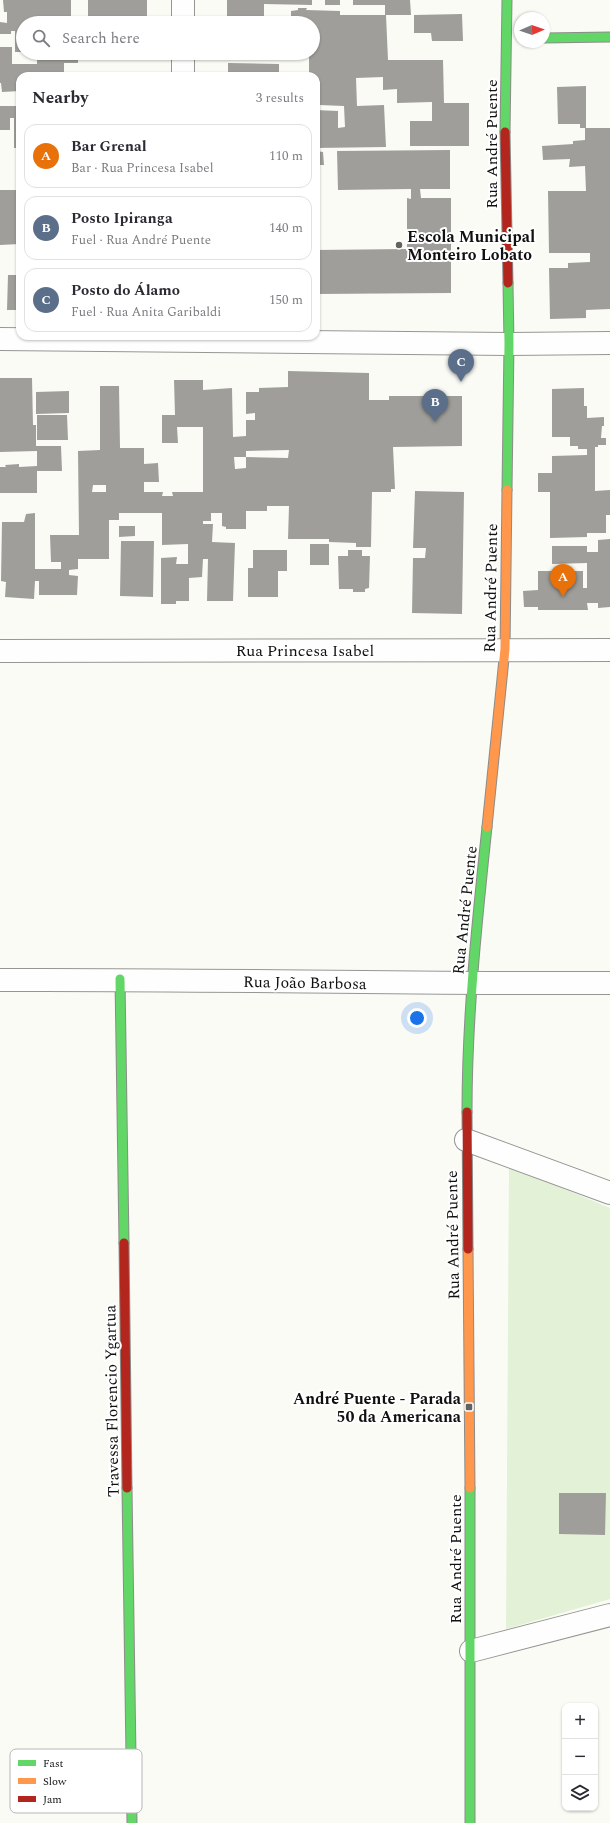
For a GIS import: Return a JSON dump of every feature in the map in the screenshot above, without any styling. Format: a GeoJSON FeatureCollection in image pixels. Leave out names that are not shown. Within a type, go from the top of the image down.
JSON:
{"type":"FeatureCollection","features":[{"type":"Feature","properties":{"kind":"main road","name":"Rua André Puente"},"geometry":{"type":"LineString","coordinates":[[470,1823],[471,1651],[466,1140],[467,1068],[471,984],[505,649],[509,344],[505,174],[509,38],[507,0]]}},
{"type":"Feature","properties":{"kind":"main road"},"geometry":{"type":"LineString","coordinates":[[550,38],[610,37]]}},
{"type":"Feature","properties":{"kind":"main road","name":"Travessa Florencio Ygartua"},"geometry":{"type":"LineString","coordinates":[[120,979],[131,1749]]}},
{"type":"Feature","properties":{"kind":"main road","name":"Travessa Florencio Ygartua"},"geometry":{"type":"LineString","coordinates":[[132,1813],[132,1823]]}},
{"type":"Feature","properties":{"kind":"street"},"geometry":{"type":"LineString","coordinates":[[183,0],[183,16]]}},
{"type":"Feature","properties":{"kind":"street"},"geometry":{"type":"LineString","coordinates":[[183,60],[183,72]]}},
{"type":"Feature","properties":{"kind":"street"},"geometry":{"type":"LineString","coordinates":[[0,339],[16,339]]}},
{"type":"Feature","properties":{"kind":"street"},"geometry":{"type":"LineString","coordinates":[[251,340],[509,344],[610,343]]}},
{"type":"Feature","properties":{"kind":"street","name":"Rua Princesa Isabel"},"geometry":{"type":"LineString","coordinates":[[0,651],[610,650]]}},
{"type":"Feature","properties":{"kind":"street","name":"Rua João Barbosa"},"geometry":{"type":"LineString","coordinates":[[0,980],[120,979],[471,984],[610,983]]}},
{"type":"Feature","properties":{"kind":"street"},"geometry":{"type":"LineString","coordinates":[[466,1140],[610,1193]]}},
{"type":"Feature","properties":{"kind":"street"},"geometry":{"type":"LineString","coordinates":[[471,1651],[610,1615]]}},
{"type":"Feature","properties":{"kind":"green space"},"geometry":{"type":"Polygon","coordinates":[[[509,1166],[610,1208],[610,1599],[506,1629],[509,1166]]]}},
{"type":"Feature","properties":{"kind":"building"},"geometry":{"type":"Polygon","coordinates":[[[3,0],[71,0],[71,16],[16,16],[16,52],[15,31],[11,31],[11,34],[0,34],[0,22],[7,23],[7,12],[4,12],[3,0]]]}},
{"type":"Feature","properties":{"kind":"building"},"geometry":{"type":"Polygon","coordinates":[[[88,0],[147,0],[147,16],[88,16],[88,0]]]}},
{"type":"Feature","properties":{"kind":"building"},"geometry":{"type":"Polygon","coordinates":[[[227,0],[312,0],[312,5],[264,4],[264,16],[227,16],[227,0]]]}},
{"type":"Feature","properties":{"kind":"building"},"geometry":{"type":"Polygon","coordinates":[[[325,0],[340,0],[340,5],[325,5],[325,0]]]}},
{"type":"Feature","properties":{"kind":"building"},"geometry":{"type":"Polygon","coordinates":[[[353,0],[410,0],[411,15],[386,15],[388,60],[443,60],[444,103],[469,103],[469,146],[410,146],[410,121],[432,121],[432,102],[397,103],[397,89],[383,90],[383,77],[356,78],[357,106],[384,105],[386,147],[320,148],[320,110],[338,111],[338,128],[345,127],[344,106],[320,105],[320,72],[309,72],[309,60],[320,60],[320,16],[291,16],[291,11],[298,10],[298,8],[307,8],[306,10],[340,11],[340,15],[385,15],[385,5],[353,5],[353,0]]]}},
{"type":"Feature","properties":{"kind":"building"},"geometry":{"type":"Polygon","coordinates":[[[462,14],[463,41],[432,41],[431,33],[414,33],[414,15],[462,14]]]}},
{"type":"Feature","properties":{"kind":"building"},"geometry":{"type":"Polygon","coordinates":[[[0,47],[12,47],[12,64],[37,64],[37,60],[78,60],[78,63],[64,63],[64,72],[16,72],[16,91],[2,92],[0,83],[0,47]]]}},
{"type":"Feature","properties":{"kind":"building"},"geometry":{"type":"Polygon","coordinates":[[[228,63],[279,64],[279,72],[228,72],[228,63]]]}},
{"type":"Feature","properties":{"kind":"building"},"geometry":{"type":"Polygon","coordinates":[[[586,86],[586,128],[610,128],[610,309],[586,310],[586,318],[550,319],[549,268],[568,268],[568,263],[590,262],[590,253],[549,253],[548,191],[586,191],[585,166],[569,167],[570,159],[543,160],[542,146],[573,144],[573,141],[585,140],[585,128],[580,128],[580,124],[558,124],[557,87],[586,86]]]}},
{"type":"Feature","properties":{"kind":"building"},"geometry":{"type":"Polygon","coordinates":[[[0,106],[16,106],[16,148],[14,148],[14,118],[10,118],[10,130],[0,130],[0,106]]]}},
{"type":"Feature","properties":{"kind":"building"},"geometry":{"type":"Polygon","coordinates":[[[450,150],[450,189],[420,189],[421,198],[451,198],[451,293],[320,294],[320,250],[407,249],[407,198],[411,199],[411,189],[338,190],[337,151],[450,150]]]}},
{"type":"Feature","properties":{"kind":"building"},"geometry":{"type":"Polygon","coordinates":[[[320,152],[323,152],[324,165],[320,165],[320,152]]]}},
{"type":"Feature","properties":{"kind":"building"},"geometry":{"type":"Polygon","coordinates":[[[0,190],[16,190],[16,244],[0,245],[0,190]]]}},
{"type":"Feature","properties":{"kind":"building"},"geometry":{"type":"Polygon","coordinates":[[[8,275],[16,275],[16,310],[7,310],[8,275]]]}},
{"type":"Feature","properties":{"kind":"building"},"geometry":{"type":"Polygon","coordinates":[[[288,371],[369,373],[369,400],[389,400],[389,396],[462,396],[462,446],[393,447],[395,489],[391,489],[391,492],[372,492],[371,547],[356,547],[356,543],[329,542],[329,539],[288,539],[289,506],[267,506],[267,511],[246,511],[246,529],[226,529],[226,527],[222,526],[222,513],[211,513],[211,521],[203,521],[203,524],[213,524],[212,542],[235,543],[233,601],[207,601],[208,559],[203,559],[202,577],[189,578],[189,601],[176,601],[176,604],[161,604],[161,558],[177,557],[176,564],[188,564],[188,544],[162,545],[162,513],[119,513],[119,520],[109,520],[109,559],[78,559],[78,569],[69,570],[69,575],[78,576],[77,595],[39,595],[39,581],[35,581],[34,599],[5,597],[6,582],[1,581],[2,522],[24,522],[26,514],[35,513],[35,569],[61,569],[61,562],[51,562],[50,535],[79,535],[78,451],[100,450],[100,386],[119,386],[120,448],[144,448],[144,464],[158,463],[159,482],[144,482],[144,492],[163,492],[162,496],[173,496],[172,492],[203,492],[203,427],[177,427],[178,443],[162,443],[162,415],[175,415],[174,380],[203,380],[203,390],[232,388],[233,437],[246,436],[246,420],[255,420],[255,413],[246,414],[246,392],[259,392],[259,388],[288,387],[288,371]],[[289,450],[246,451],[246,457],[288,458],[289,450]],[[234,457],[235,469],[246,468],[246,457],[234,457]],[[93,485],[92,492],[106,492],[106,485],[93,485]]]}},
{"type":"Feature","properties":{"kind":"building"},"geometry":{"type":"Polygon","coordinates":[[[0,378],[32,378],[33,425],[36,425],[36,446],[61,446],[62,471],[37,471],[37,493],[0,493],[0,467],[19,464],[19,467],[37,466],[37,451],[0,452],[0,378]]]}},
{"type":"Feature","properties":{"kind":"building"},"geometry":{"type":"Polygon","coordinates":[[[584,388],[584,406],[587,406],[587,418],[604,417],[604,426],[602,426],[601,438],[606,438],[606,445],[598,445],[598,447],[595,447],[595,491],[610,490],[610,515],[606,515],[606,533],[587,533],[587,537],[550,538],[550,492],[538,492],[538,473],[552,473],[552,456],[587,455],[587,449],[578,449],[578,446],[570,446],[570,437],[552,437],[552,389],[584,388]]]}},
{"type":"Feature","properties":{"kind":"building"},"geometry":{"type":"Polygon","coordinates":[[[69,391],[69,413],[36,414],[36,392],[69,391]]]}},
{"type":"Feature","properties":{"kind":"building"},"geometry":{"type":"Polygon","coordinates":[[[37,415],[67,415],[68,440],[37,440],[37,415]]]}},
{"type":"Feature","properties":{"kind":"building"},"geometry":{"type":"Polygon","coordinates":[[[415,491],[464,492],[462,614],[412,613],[413,558],[425,558],[426,548],[413,548],[415,491]]]}},
{"type":"Feature","properties":{"kind":"building"},"geometry":{"type":"Polygon","coordinates":[[[119,526],[135,526],[135,536],[119,537],[119,526]]]}},
{"type":"Feature","properties":{"kind":"building"},"geometry":{"type":"Polygon","coordinates":[[[610,539],[610,607],[598,608],[598,603],[587,603],[588,610],[538,610],[538,607],[524,607],[523,591],[538,590],[538,571],[583,571],[583,588],[587,588],[587,563],[552,564],[552,546],[587,546],[587,552],[598,552],[598,540],[610,539]]]}},
{"type":"Feature","properties":{"kind":"building"},"geometry":{"type":"Polygon","coordinates":[[[121,541],[154,541],[153,597],[120,596],[121,541]]]}},
{"type":"Feature","properties":{"kind":"building"},"geometry":{"type":"Polygon","coordinates":[[[310,544],[329,544],[329,565],[310,565],[310,544]]]}},
{"type":"Feature","properties":{"kind":"building"},"geometry":{"type":"Polygon","coordinates":[[[253,550],[287,550],[287,571],[278,571],[278,597],[248,597],[248,568],[253,568],[253,550]]]}},
{"type":"Feature","properties":{"kind":"building"},"geometry":{"type":"Polygon","coordinates":[[[348,550],[362,550],[362,556],[370,556],[369,588],[365,589],[365,592],[353,592],[353,589],[339,589],[338,556],[348,556],[348,550]]]}},
{"type":"Feature","properties":{"kind":"building"},"geometry":{"type":"Polygon","coordinates":[[[559,1493],[606,1493],[605,1535],[559,1534],[559,1493]]]}},
{"type":"Feature","properties":{"kind":"traffic: fast"},"geometry":{"type":"LineString","coordinates":[[505,132],[507,0]]}},
{"type":"Feature","properties":{"kind":"traffic: fast"},"geometry":{"type":"LineString","coordinates":[[550,38],[610,37]]}},
{"type":"Feature","properties":{"kind":"traffic: fast"},"geometry":{"type":"LineString","coordinates":[[507,490],[509,344],[508,283]]}},
{"type":"Feature","properties":{"kind":"traffic: fast"},"geometry":{"type":"LineString","coordinates":[[467,1112],[467,1076],[471,1005],[476,934],[487,827]]}},
{"type":"Feature","properties":{"kind":"traffic: fast"},"geometry":{"type":"LineString","coordinates":[[120,979],[124,1243]]}},
{"type":"Feature","properties":{"kind":"traffic: fast"},"geometry":{"type":"LineString","coordinates":[[127,1488],[131,1749]]}},
{"type":"Feature","properties":{"kind":"traffic: fast"},"geometry":{"type":"LineString","coordinates":[[470,1488],[470,1823]]}},
{"type":"Feature","properties":{"kind":"traffic: fast"},"geometry":{"type":"LineString","coordinates":[[132,1813],[132,1823]]}},
{"type":"Feature","properties":{"kind":"traffic: slow"},"geometry":{"type":"LineString","coordinates":[[487,827],[505,649],[507,490]]}},
{"type":"Feature","properties":{"kind":"traffic: slow"},"geometry":{"type":"LineString","coordinates":[[468,1249],[470,1488]]}},
{"type":"Feature","properties":{"kind":"traffic: jam"},"geometry":{"type":"LineString","coordinates":[[505,132],[508,283]]}},
{"type":"Feature","properties":{"kind":"traffic: jam"},"geometry":{"type":"LineString","coordinates":[[467,1112],[468,1249]]}},
{"type":"Feature","properties":{"kind":"traffic: jam"},"geometry":{"type":"LineString","coordinates":[[124,1243],[127,1488]]}},
{"type":"Feature","properties":{"kind":"place","name":"Escola Municipal Monteiro Lobato"},"geometry":{"type":"Point","coordinates":[399,245]}},
{"type":"Feature","properties":{"kind":"place","name":"Posto do Álamo"},"geometry":{"type":"Point","coordinates":[461,382]}},
{"type":"Feature","properties":{"kind":"place","name":"Posto Ipiranga"},"geometry":{"type":"Point","coordinates":[435,422]}},
{"type":"Feature","properties":{"kind":"place","name":"Bar Grenal"},"geometry":{"type":"Point","coordinates":[563,597]}},
{"type":"Feature","properties":{"kind":"place","name":"André Puente - Parada 50 da Americana"},"geometry":{"type":"Point","coordinates":[469,1407]}}]}
